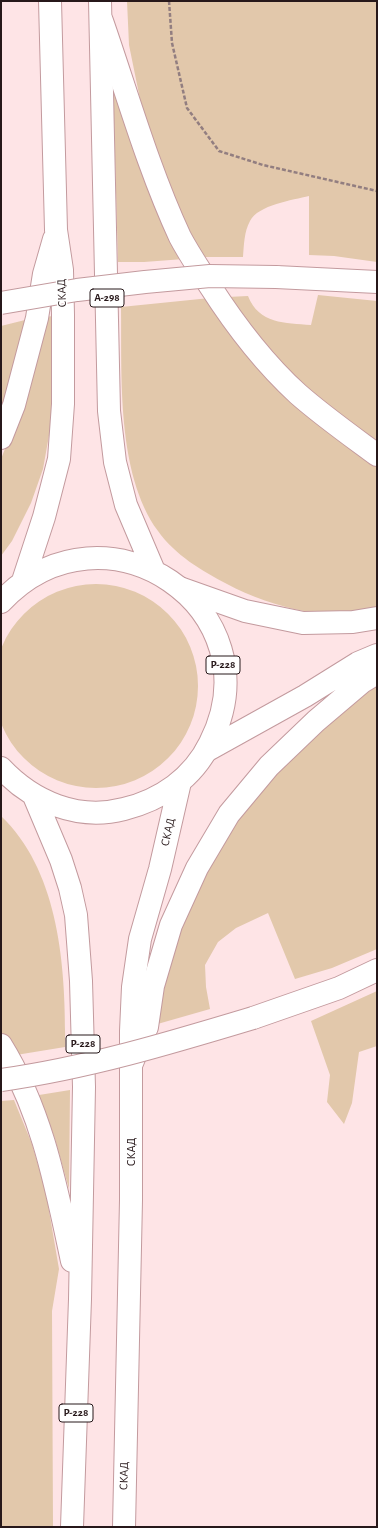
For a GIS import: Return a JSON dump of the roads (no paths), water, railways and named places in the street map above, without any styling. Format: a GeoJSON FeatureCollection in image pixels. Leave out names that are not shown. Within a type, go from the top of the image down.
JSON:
{"type":"FeatureCollection","features":[{"type":"Feature","properties":{"kind":"main road","name":"СКАД"},"geometry":{"type":"LineString","coordinates":[[23,581],[44,517],[59,459],[63,404],[62,270],[56,230],[50,1]]}},
{"type":"Feature","properties":{"kind":"main road"},"geometry":{"type":"LineString","coordinates":[[101,10],[156,178],[181,238],[192,258],[224,308],[260,355],[297,393],[337,426],[377,455]]}},
{"type":"Feature","properties":{"kind":"main road","name":"А-298"},"geometry":{"type":"LineString","coordinates":[[101,10],[109,411],[115,462],[126,506],[154,571]]}},
{"type":"Feature","properties":{"kind":"main road"},"geometry":{"type":"LineString","coordinates":[[1,438],[14,405],[34,332],[44,274],[56,230]]}},
{"type":"Feature","properties":{"kind":"main road"},"geometry":{"type":"LineString","coordinates":[[1,303],[77,290],[210,276],[276,277],[377,282]]}},
{"type":"Feature","properties":{"kind":"main road","name":"Р-228"},"geometry":{"type":"LineString","coordinates":[[1,602],[23,581],[43,569],[65,562],[87,558],[110,558],[133,562],[154,571],[180,588],[194,602],[206,618],[222,655],[225,695],[222,714],[215,734],[199,762],[180,782],[161,796],[139,806],[116,811],[92,812],[68,809],[48,803],[34,796],[4,773]]}},
{"type":"Feature","properties":{"kind":"main road"},"geometry":{"type":"LineString","coordinates":[[180,588],[245,611],[303,623],[353,622],[377,618]]}},
{"type":"Feature","properties":{"kind":"main road"},"geometry":{"type":"LineString","coordinates":[[206,751],[305,696],[358,663],[377,655]]}},
{"type":"Feature","properties":{"kind":"main road"},"geometry":{"type":"LineString","coordinates":[[132,1063],[147,1027],[153,986],[171,925],[197,868],[229,814],[269,766],[316,721],[362,682],[377,673]]}},
{"type":"Feature","properties":{"kind":"main road","name":"СКАД"},"geometry":{"type":"LineString","coordinates":[[124,1527],[131,1200],[131,1031],[133,987],[140,940],[160,869],[180,782]]}},
{"type":"Feature","properties":{"kind":"main road","name":"Р-228"},"geometry":{"type":"LineString","coordinates":[[34,796],[61,860],[70,888],[76,915],[80,981],[84,1087],[80,1299],[72,1527]]}},
{"type":"Feature","properties":{"kind":"main road"},"geometry":{"type":"LineString","coordinates":[[1,1080],[81,1066],[181,1040],[253,1018],[339,988],[377,970]]}},
{"type":"Feature","properties":{"kind":"main road","name":"Р-228"},"geometry":{"type":"LineString","coordinates":[[1,1045],[28,1097],[45,1144],[59,1199],[80,1299]]}}]}
